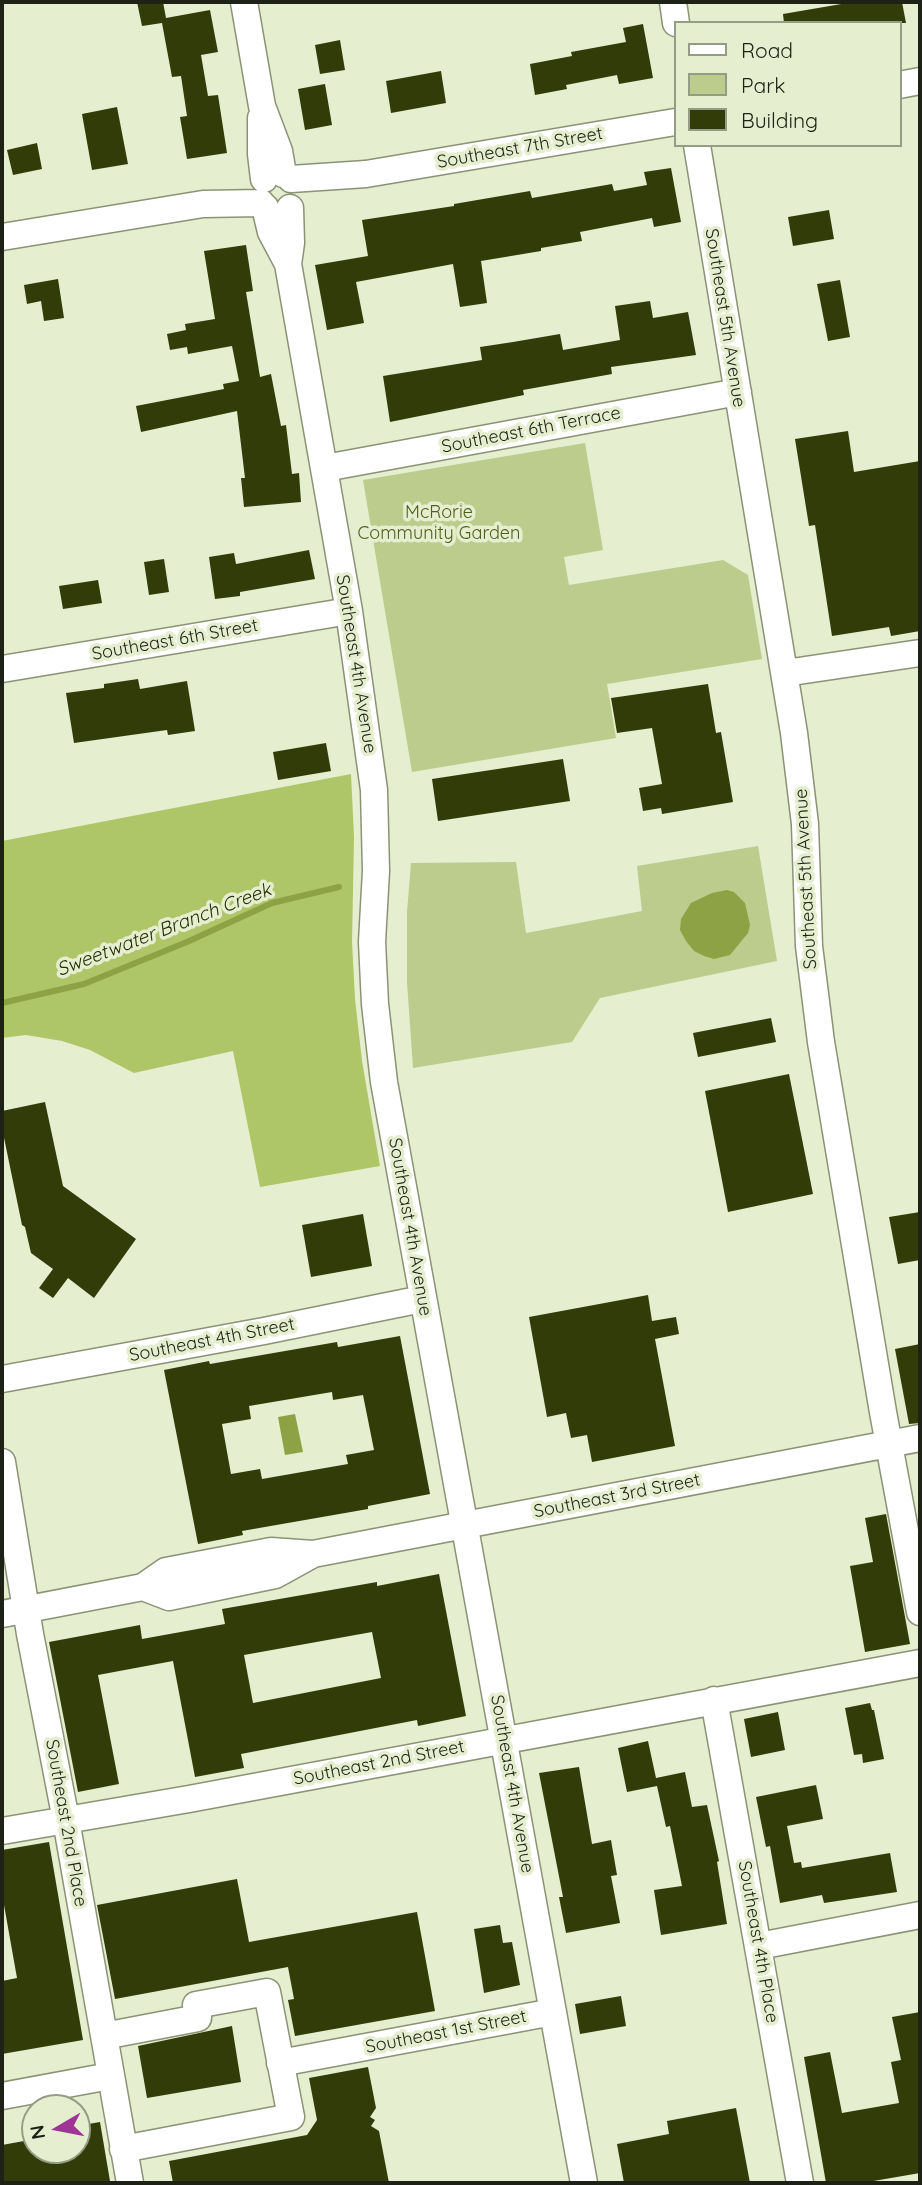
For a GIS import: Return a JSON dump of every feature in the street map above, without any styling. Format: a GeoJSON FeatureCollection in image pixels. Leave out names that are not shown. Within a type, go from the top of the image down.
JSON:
{"type":"FeatureCollection","features":[{"type":"Feature","properties":{"kind":"street","name":"Southeast 4th Avenue"},"geometry":{"type":"LineString","coordinates":[[244,2],[262,106],[260,133],[276,192],[271,232],[288,264],[349,611],[374,790],[376,871],[372,943],[375,1004],[384,1082],[584,2183]]}},
{"type":"Feature","properties":{"kind":"street"},"geometry":{"type":"LineString","coordinates":[[673,2],[677,21]]}},
{"type":"Feature","properties":{"kind":"street"},"geometry":{"type":"LineString","coordinates":[[901,85],[920,81]]}},
{"type":"Feature","properties":{"kind":"street","name":"Southeast 7th Street"},"geometry":{"type":"LineString","coordinates":[[2,237],[674,122]]}},
{"type":"Feature","properties":{"kind":"street","name":"Southeast 5th Avenue"},"geometry":{"type":"LineString","coordinates":[[697,147],[785,673],[803,811],[806,905],[814,992],[889,1444],[920,1612]]}},
{"type":"Feature","properties":{"kind":"street","name":"Southeast 6th Terrace"},"geometry":{"type":"LineString","coordinates":[[325,468],[737,392]]}},
{"type":"Feature","properties":{"kind":"street","name":"Southeast 6th Street"},"geometry":{"type":"LineString","coordinates":[[2,669],[349,611]]}},
{"type":"Feature","properties":{"kind":"street"},"geometry":{"type":"LineString","coordinates":[[785,673],[920,653]]}},
{"type":"Feature","properties":{"kind":"street","name":"Southeast 4th Street"},"geometry":{"type":"LineString","coordinates":[[2,1379],[422,1299]]}},
{"type":"Feature","properties":{"kind":"street","name":"Southeast 3rd Street"},"geometry":{"type":"LineString","coordinates":[[14,1612],[143,1587],[169,1597],[275,1575],[313,1554],[920,1438]]}},
{"type":"Feature","properties":{"kind":"street","name":"Southeast 2nd Place"},"geometry":{"type":"LineString","coordinates":[[2,1462],[14,1612],[66,1820],[130,2183]]}},
{"type":"Feature","properties":{"kind":"street","name":"Southeast 2nd Street"},"geometry":{"type":"LineString","coordinates":[[2,1831],[920,1663]]}},
{"type":"Feature","properties":{"kind":"street","name":"Southeast 4th Place"},"geometry":{"type":"LineString","coordinates":[[713,1700],[800,2183]]}},
{"type":"Feature","properties":{"kind":"street"},"geometry":{"type":"LineString","coordinates":[[759,1946],[920,1915]]}},
{"type":"Feature","properties":{"kind":"street"},"geometry":{"type":"LineString","coordinates":[[104,2036],[198,2018],[196,2006],[267,1992],[291,2117],[123,2149]]}},
{"type":"Feature","properties":{"kind":"street","name":"Southeast 1st Street"},"geometry":{"type":"LineString","coordinates":[[281,2063],[553,2012]]}},
{"type":"Feature","properties":{"kind":"street"},"geometry":{"type":"LineString","coordinates":[[2,2096],[110,2076]]}},
{"type":"Feature","properties":{"kind":"green space","name":"McRorie Community Garden"},"geometry":{"type":"Polygon","coordinates":[[[585,443],[603,550],[564,557],[569,585],[723,560],[748,575],[762,659],[607,684],[616,738],[412,772],[363,480],[585,443]]]}},
{"type":"Feature","properties":{"kind":"green space"},"geometry":{"type":"Polygon","coordinates":[[[758,846],[777,961],[600,998],[572,1042],[413,1068],[407,982],[407,912],[411,863],[516,862],[526,933],[642,911],[637,866],[758,846]]]}},
{"type":"Feature","properties":{"kind":"shaded area"},"geometry":{"type":"Polygon","coordinates":[[[351,774],[355,999],[362,1061],[380,1166],[260,1187],[233,1051],[134,1073],[90,1050],[62,1041],[26,1035],[2,1038],[2,841],[351,774]]]}},
{"type":"Feature","properties":{"kind":"shaded area"},"geometry":{"type":"Polygon","coordinates":[[[727,890],[734,892],[745,903],[750,925],[748,933],[730,955],[714,959],[694,951],[680,930],[681,919],[691,903],[712,893],[727,890]]]}},
{"type":"Feature","properties":{"kind":"shaded area"},"geometry":{"type":"Polygon","coordinates":[[[295,1414],[303,1452],[285,1455],[278,1417],[295,1414]]]}},
{"type":"Feature","properties":{"kind":"building"},"geometry":{"type":"Polygon","coordinates":[[[137,2],[163,2],[166,18],[210,10],[218,52],[201,55],[208,96],[218,95],[227,153],[187,159],[180,117],[187,116],[181,76],[172,77],[162,23],[142,26],[137,2]]]}},
{"type":"Feature","properties":{"kind":"building"},"geometry":{"type":"Polygon","coordinates":[[[853,2],[902,2],[906,23],[784,21],[783,14],[853,2]]]}},
{"type":"Feature","properties":{"kind":"building"},"geometry":{"type":"Polygon","coordinates":[[[643,24],[653,78],[619,84],[617,75],[566,85],[567,89],[535,95],[530,64],[572,56],[571,52],[626,42],[623,28],[643,24]]]}},
{"type":"Feature","properties":{"kind":"building"},"geometry":{"type":"Polygon","coordinates":[[[340,40],[345,70],[320,74],[315,45],[340,40]]]}},
{"type":"Feature","properties":{"kind":"building"},"geometry":{"type":"Polygon","coordinates":[[[441,71],[446,103],[391,113],[386,81],[441,71]]]}},
{"type":"Feature","properties":{"kind":"building"},"geometry":{"type":"Polygon","coordinates":[[[325,84],[332,125],[305,130],[298,89],[325,84]]]}},
{"type":"Feature","properties":{"kind":"building"},"geometry":{"type":"Polygon","coordinates":[[[117,107],[128,164],[92,170],[82,114],[117,107]]]}},
{"type":"Feature","properties":{"kind":"building"},"geometry":{"type":"Polygon","coordinates":[[[37,143],[42,169],[13,175],[7,150],[37,143]]]}},
{"type":"Feature","properties":{"kind":"building"},"geometry":{"type":"Polygon","coordinates":[[[671,168],[681,222],[654,227],[652,218],[580,232],[582,241],[481,261],[487,303],[460,307],[453,264],[356,282],[364,323],[327,330],[315,265],[368,256],[362,220],[530,191],[532,198],[612,184],[614,191],[647,185],[644,172],[671,168]]]}},
{"type":"Feature","properties":{"kind":"building"},"geometry":{"type":"Polygon","coordinates":[[[829,210],[834,239],[793,246],[788,217],[829,210]]]}},
{"type":"Feature","properties":{"kind":"building"},"geometry":{"type":"Polygon","coordinates":[[[246,245],[253,291],[246,292],[260,377],[271,374],[281,426],[286,425],[292,474],[299,473],[301,502],[244,507],[241,478],[245,478],[237,411],[141,432],[136,406],[224,389],[223,384],[239,381],[232,346],[188,354],[187,347],[170,350],[167,334],[186,330],[185,324],[215,319],[204,251],[246,245]]]}},
{"type":"Feature","properties":{"kind":"building"},"geometry":{"type":"Polygon","coordinates":[[[58,279],[64,318],[44,321],[41,301],[27,304],[24,285],[58,279]]]}},
{"type":"Feature","properties":{"kind":"building"},"geometry":{"type":"Polygon","coordinates":[[[840,280],[850,337],[828,341],[817,284],[840,280]]]}},
{"type":"Feature","properties":{"kind":"building"},"geometry":{"type":"Polygon","coordinates":[[[650,301],[653,318],[688,312],[696,355],[611,367],[612,374],[523,390],[524,395],[390,422],[383,376],[482,360],[480,347],[560,334],[563,350],[620,340],[615,306],[650,301]]]}},
{"type":"Feature","properties":{"kind":"building"},"geometry":{"type":"Polygon","coordinates":[[[848,431],[854,472],[920,461],[920,631],[891,636],[889,627],[832,636],[815,525],[809,526],[795,439],[848,431]]]}},
{"type":"Feature","properties":{"kind":"building"},"geometry":{"type":"Polygon","coordinates":[[[309,550],[315,579],[215,599],[209,557],[234,553],[236,564],[309,550]]]}},
{"type":"Feature","properties":{"kind":"building"},"geometry":{"type":"Polygon","coordinates":[[[164,559],[169,592],[149,595],[144,562],[164,559]]]}},
{"type":"Feature","properties":{"kind":"building"},"geometry":{"type":"Polygon","coordinates":[[[98,580],[102,603],[63,609],[59,586],[98,580]]]}},
{"type":"Feature","properties":{"kind":"building"},"geometry":{"type":"Polygon","coordinates":[[[138,679],[140,689],[187,681],[195,731],[168,735],[167,730],[74,743],[66,693],[104,688],[104,684],[138,679]]]}},
{"type":"Feature","properties":{"kind":"building"},"geometry":{"type":"Polygon","coordinates":[[[708,684],[716,733],[721,732],[733,802],[662,814],[661,808],[643,811],[639,788],[662,784],[652,728],[617,733],[611,698],[708,684]]]}},
{"type":"Feature","properties":{"kind":"building"},"geometry":{"type":"Polygon","coordinates":[[[326,743],[331,771],[278,780],[273,752],[326,743]]]}},
{"type":"Feature","properties":{"kind":"building"},"geometry":{"type":"Polygon","coordinates":[[[563,759],[570,801],[438,821],[432,779],[563,759]]]}},
{"type":"Feature","properties":{"kind":"building"},"geometry":{"type":"Polygon","coordinates":[[[771,1018],[776,1042],[698,1057],[693,1033],[771,1018]]]}},
{"type":"Feature","properties":{"kind":"building"},"geometry":{"type":"Polygon","coordinates":[[[789,1074],[813,1194],[728,1212],[705,1091],[789,1074]]]}},
{"type":"Feature","properties":{"kind":"building"},"geometry":{"type":"Polygon","coordinates":[[[45,1102],[63,1186],[136,1239],[94,1298],[68,1278],[53,1298],[39,1288],[53,1269],[31,1253],[25,1227],[22,1225],[2,1128],[2,1111],[45,1102]]]}},
{"type":"Feature","properties":{"kind":"building"},"geometry":{"type":"Polygon","coordinates":[[[920,1212],[920,1260],[898,1264],[889,1217],[920,1212]]]}},
{"type":"Feature","properties":{"kind":"building"},"geometry":{"type":"Polygon","coordinates":[[[363,1214],[372,1266],[311,1277],[302,1225],[363,1214]]]}},
{"type":"Feature","properties":{"kind":"building"},"geometry":{"type":"Polygon","coordinates":[[[648,1295],[652,1321],[676,1317],[679,1334],[655,1339],[675,1446],[592,1462],[587,1435],[571,1438],[566,1413],[547,1417],[529,1317],[648,1295]]]}},
{"type":"Feature","properties":{"kind":"building"},"geometry":{"type":"Polygon","coordinates":[[[400,1336],[430,1494],[368,1506],[368,1509],[242,1531],[243,1535],[198,1544],[164,1370],[337,1342],[338,1347],[400,1336]],[[332,1392],[249,1406],[251,1419],[222,1424],[231,1474],[260,1469],[262,1479],[348,1464],[346,1455],[374,1450],[363,1395],[333,1400],[332,1392]]]}},
{"type":"Feature","properties":{"kind":"building"},"geometry":{"type":"Polygon","coordinates":[[[920,1344],[920,1423],[909,1424],[895,1349],[920,1344]]]}},
{"type":"Feature","properties":{"kind":"building"},"geometry":{"type":"Polygon","coordinates":[[[886,1514],[910,1644],[865,1652],[850,1566],[873,1562],[865,1518],[886,1514]]]}},
{"type":"Feature","properties":{"kind":"building"},"geometry":{"type":"Polygon","coordinates":[[[439,1574],[466,1716],[418,1726],[417,1720],[241,1754],[244,1768],[195,1777],[173,1661],[98,1675],[119,1784],[78,1792],[49,1642],[140,1625],[142,1639],[225,1624],[222,1609],[377,1582],[377,1586],[439,1574]],[[372,1632],[244,1655],[253,1703],[381,1678],[372,1632]]]}},
{"type":"Feature","properties":{"kind":"building"},"geometry":{"type":"Polygon","coordinates":[[[870,1703],[874,1710],[884,1759],[863,1763],[862,1754],[854,1755],[845,1708],[870,1703]]]}},
{"type":"Feature","properties":{"kind":"building"},"geometry":{"type":"Polygon","coordinates":[[[778,1712],[785,1750],[751,1757],[744,1719],[778,1712]]]}},
{"type":"Feature","properties":{"kind":"building"},"geometry":{"type":"Polygon","coordinates":[[[648,1741],[656,1778],[685,1772],[692,1807],[707,1805],[719,1861],[717,1862],[727,1924],[661,1935],[654,1890],[682,1886],[670,1826],[666,1827],[657,1786],[627,1792],[618,1748],[648,1741]]]}},
{"type":"Feature","properties":{"kind":"building"},"geometry":{"type":"Polygon","coordinates":[[[579,1767],[592,1844],[611,1840],[617,1875],[611,1876],[620,1923],[566,1933],[559,1897],[563,1897],[539,1773],[579,1767]]]}},
{"type":"Feature","properties":{"kind":"building"},"geometry":{"type":"Polygon","coordinates":[[[816,1785],[823,1819],[787,1826],[794,1863],[801,1862],[802,1868],[890,1853],[897,1892],[824,1903],[822,1895],[780,1903],[770,1846],[766,1847],[756,1797],[816,1785]]]}},
{"type":"Feature","properties":{"kind":"building"},"geometry":{"type":"Polygon","coordinates":[[[49,1842],[83,2040],[2,2054],[2,1981],[17,1978],[2,1905],[2,1850],[49,1842]]]}},
{"type":"Feature","properties":{"kind":"building"},"geometry":{"type":"Polygon","coordinates":[[[237,1879],[249,1942],[417,1912],[435,2011],[295,2036],[288,2000],[294,1999],[288,1967],[115,1999],[97,1905],[237,1879]]]}},
{"type":"Feature","properties":{"kind":"building"},"geometry":{"type":"Polygon","coordinates":[[[500,1925],[503,1943],[512,1942],[520,1985],[484,1993],[474,1929],[500,1925]]]}},
{"type":"Feature","properties":{"kind":"building"},"geometry":{"type":"Polygon","coordinates":[[[621,1996],[626,2026],[580,2034],[575,2004],[621,1996]]]}},
{"type":"Feature","properties":{"kind":"building"},"geometry":{"type":"Polygon","coordinates":[[[920,2012],[920,2173],[862,2183],[826,2183],[804,2057],[830,2052],[842,2113],[899,2103],[891,2062],[901,2060],[892,2017],[920,2012]]]}},
{"type":"Feature","properties":{"kind":"building"},"geometry":{"type":"Polygon","coordinates":[[[232,2026],[241,2082],[147,2098],[138,2046],[232,2026]]]}},
{"type":"Feature","properties":{"kind":"building"},"geometry":{"type":"Polygon","coordinates":[[[368,2067],[376,2108],[370,2117],[375,2120],[371,2126],[379,2131],[389,2183],[173,2183],[169,2161],[307,2135],[317,2120],[309,2078],[368,2067]]]}},
{"type":"Feature","properties":{"kind":"building"},"geometry":{"type":"Polygon","coordinates":[[[736,2108],[750,2183],[624,2183],[617,2144],[669,2134],[667,2121],[736,2108]]]}},
{"type":"Feature","properties":{"kind":"building"},"geometry":{"type":"Polygon","coordinates":[[[100,2122],[110,2181],[2,2183],[2,2145],[21,2142],[21,2164],[91,2164],[91,2124],[100,2122]]]}},
{"type":"Feature","properties":{"kind":"waterway","name":"Sweetwater Branch Creek"},"geometry":{"type":"LineString","coordinates":[[2,1003],[84,984],[187,942],[272,903],[339,887]]}}]}
